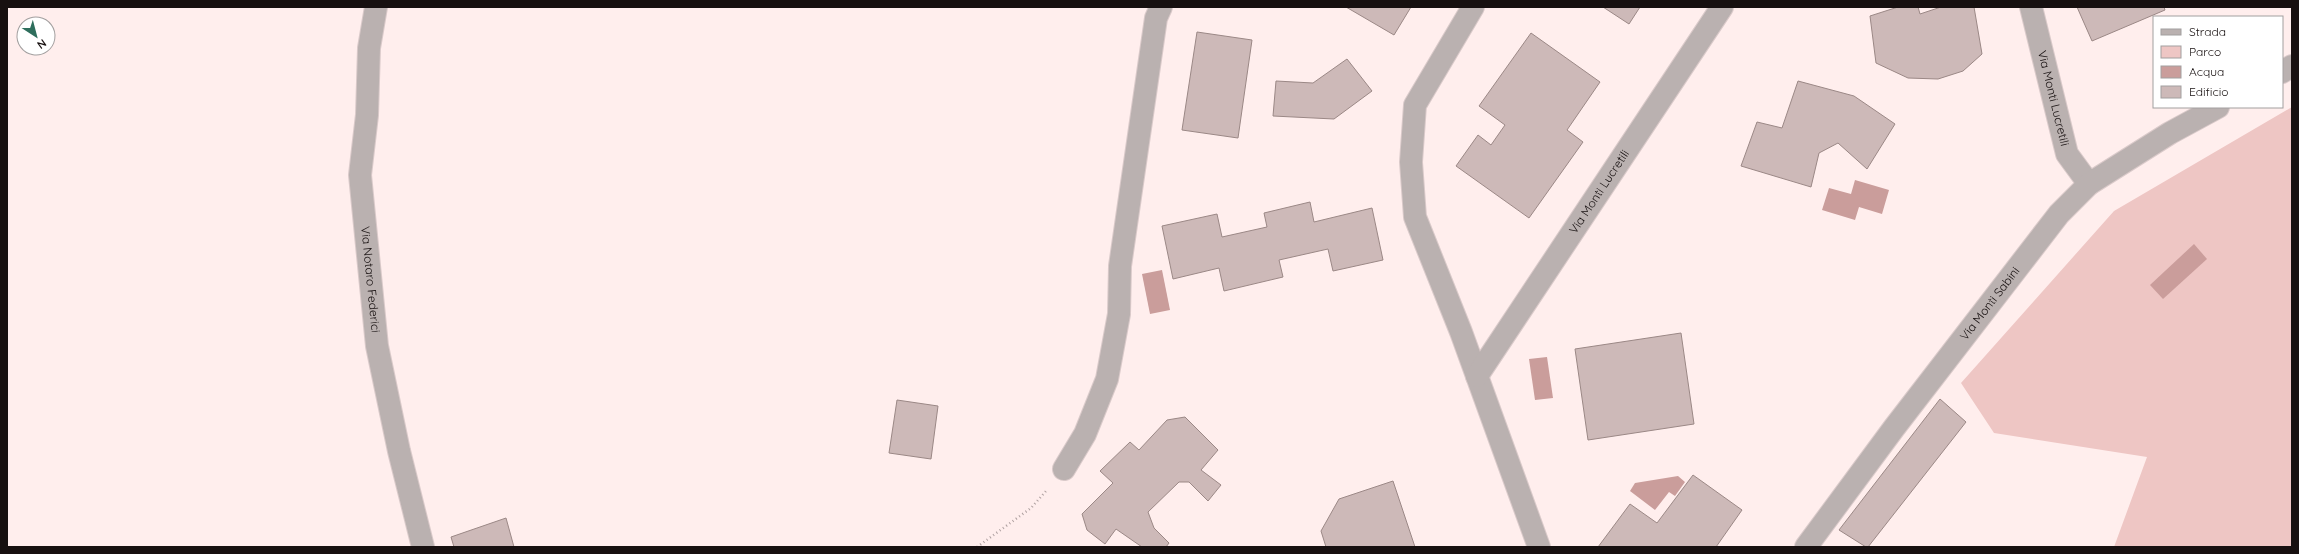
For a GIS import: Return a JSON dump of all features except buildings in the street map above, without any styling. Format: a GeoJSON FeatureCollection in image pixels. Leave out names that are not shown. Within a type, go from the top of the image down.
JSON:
{"type":"FeatureCollection","features":[{"type":"Feature","properties":{"kind":"street","name":"Via Notaro Federici"},"geometry":{"type":"LineString","coordinates":[[376,7],[369,48],[367,115],[360,175],[377,346],[399,451],[423,547]]}},
{"type":"Feature","properties":{"kind":"street"},"geometry":{"type":"LineString","coordinates":[[1064,469],[1085,434],[1107,379],[1119,314],[1121,258],[1156,18],[1160,7]]}},
{"type":"Feature","properties":{"kind":"street"},"geometry":{"type":"LineString","coordinates":[[1473,7],[1415,105],[1411,162],[1415,217],[1477,376],[1539,547]]}},
{"type":"Feature","properties":{"kind":"street","name":"Via Monti Lucretili"},"geometry":{"type":"LineString","coordinates":[[1477,376],[1722,7]]}},
{"type":"Feature","properties":{"kind":"street","name":"Via Monti Lucretili"},"geometry":{"type":"LineString","coordinates":[[2031,7],[2067,154],[2089,184]]}},
{"type":"Feature","properties":{"kind":"street"},"geometry":{"type":"LineString","coordinates":[[2283,71],[2292,66]]}},
{"type":"Feature","properties":{"kind":"street","name":"Via Monti Sabini"},"geometry":{"type":"LineString","coordinates":[[1806,547],[1894,428],[2059,214],[2089,184],[2170,133],[2216,108]]}},
{"type":"Feature","properties":{"kind":"path"},"geometry":{"type":"LineString","coordinates":[[977,547],[1031,508],[1064,469]]}},
{"type":"Feature","properties":{"kind":"green space"},"geometry":{"type":"Polygon","coordinates":[[[2292,107],[2292,547],[2114,547],[2147,457],[1994,433],[1961,383],[2114,211],[2292,107]]]}},
{"type":"Feature","properties":{"kind":"water"},"geometry":{"type":"Polygon","coordinates":[[[1855,180],[1889,190],[1882,214],[1859,207],[1855,220],[1822,210],[1829,188],[1851,194],[1855,180]]]}},
{"type":"Feature","properties":{"kind":"water"},"geometry":{"type":"Polygon","coordinates":[[[2194,244],[2207,259],[2163,299],[2150,285],[2194,244]]]}},
{"type":"Feature","properties":{"kind":"water"},"geometry":{"type":"Polygon","coordinates":[[[1162,270],[1170,310],[1150,314],[1142,274],[1162,270]]]}},
{"type":"Feature","properties":{"kind":"water"},"geometry":{"type":"Polygon","coordinates":[[[1547,357],[1553,398],[1535,400],[1529,359],[1547,357]]]}},
{"type":"Feature","properties":{"kind":"water"},"geometry":{"type":"Polygon","coordinates":[[[1678,476],[1685,482],[1675,496],[1669,492],[1655,510],[1630,491],[1635,483],[1678,476]]]}}]}
